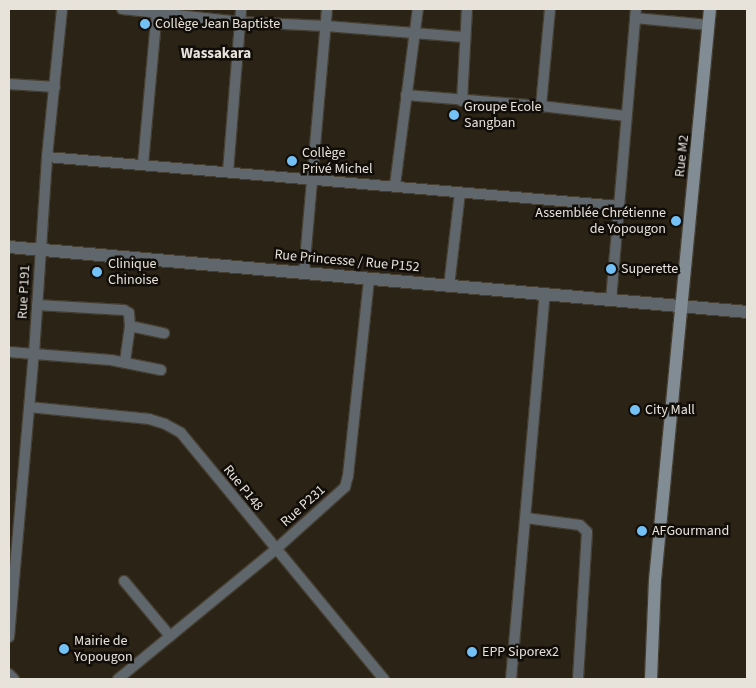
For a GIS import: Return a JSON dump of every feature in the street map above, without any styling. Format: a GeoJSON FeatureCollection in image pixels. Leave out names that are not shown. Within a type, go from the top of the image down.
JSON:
{"type":"FeatureCollection","features":[{"type":"Feature","properties":{"kind":"main road","name":"Rue M2"},"geometry":{"type":"LineString","coordinates":[[651,679],[653,608],[710,9]]}},
{"type":"Feature","properties":{"kind":"street","name":"Rue P191"},"geometry":{"type":"LineString","coordinates":[[9,637],[30,407],[47,157],[62,9]]}},
{"type":"Feature","properties":{"kind":"street"},"geometry":{"type":"LineString","coordinates":[[122,9],[157,11],[240,22],[326,26],[464,37]]}},
{"type":"Feature","properties":{"kind":"street"},"geometry":{"type":"LineString","coordinates":[[228,172],[241,9]]}},
{"type":"Feature","properties":{"kind":"street"},"geometry":{"type":"LineString","coordinates":[[304,272],[327,9]]}},
{"type":"Feature","properties":{"kind":"street"},"geometry":{"type":"LineString","coordinates":[[395,185],[418,9]]}},
{"type":"Feature","properties":{"kind":"street"},"geometry":{"type":"LineString","coordinates":[[462,101],[467,9]]}},
{"type":"Feature","properties":{"kind":"street"},"geometry":{"type":"LineString","coordinates":[[542,106],[550,9]]}},
{"type":"Feature","properties":{"kind":"street"},"geometry":{"type":"LineString","coordinates":[[143,164],[157,11]]}},
{"type":"Feature","properties":{"kind":"street"},"geometry":{"type":"LineString","coordinates":[[611,300],[635,13],[709,25]]}},
{"type":"Feature","properties":{"kind":"street"},"geometry":{"type":"LineString","coordinates":[[9,84],[55,88]]}},
{"type":"Feature","properties":{"kind":"street"},"geometry":{"type":"LineString","coordinates":[[406,96],[542,106],[626,116]]}},
{"type":"Feature","properties":{"kind":"street"},"geometry":{"type":"LineString","coordinates":[[47,157],[312,180],[395,185],[460,193],[620,206]]}},
{"type":"Feature","properties":{"kind":"street"},"geometry":{"type":"LineString","coordinates":[[449,286],[460,193]]}},
{"type":"Feature","properties":{"kind":"street","name":"Rue Princesse / Rue P152"},"geometry":{"type":"LineString","coordinates":[[9,248],[304,272],[747,312]]}},
{"type":"Feature","properties":{"kind":"street","name":"Rue P231"},"geometry":{"type":"LineString","coordinates":[[118,679],[276,550],[345,487],[369,278]]}},
{"type":"Feature","properties":{"kind":"street"},"geometry":{"type":"LineString","coordinates":[[512,679],[545,294]]}},
{"type":"Feature","properties":{"kind":"street"},"geometry":{"type":"LineString","coordinates":[[37,305],[124,310],[129,313],[130,326],[125,363]]}},
{"type":"Feature","properties":{"kind":"street"},"geometry":{"type":"LineString","coordinates":[[130,326],[164,333]]}},
{"type":"Feature","properties":{"kind":"street"},"geometry":{"type":"LineString","coordinates":[[9,352],[125,363],[161,370]]}},
{"type":"Feature","properties":{"kind":"street","name":"Rue P148"},"geometry":{"type":"LineString","coordinates":[[30,407],[149,418],[181,433],[384,679]]}},
{"type":"Feature","properties":{"kind":"street"},"geometry":{"type":"LineString","coordinates":[[526,518],[580,524],[587,532],[578,679]]}},
{"type":"Feature","properties":{"kind":"street"},"geometry":{"type":"LineString","coordinates":[[124,582],[170,636]]}},
{"type":"Feature","properties":{"kind":"street"},"geometry":{"type":"LineString","coordinates":[[9,674],[14,679]]}},
{"type":"Feature","properties":{"kind":"place","name":"Collège Jean Baptiste"},"geometry":{"type":"Point","coordinates":[145,24]}},
{"type":"Feature","properties":{"kind":"place","name":"Groupe Ecole Sangban"},"geometry":{"type":"Point","coordinates":[454,115]}},
{"type":"Feature","properties":{"kind":"place","name":"Collège Privé Michel"},"geometry":{"type":"Point","coordinates":[292,161]}},
{"type":"Feature","properties":{"kind":"place","name":"Assemblée Chrétienne de Yopougon"},"geometry":{"type":"Point","coordinates":[676,221]}},
{"type":"Feature","properties":{"kind":"place","name":"Superette"},"geometry":{"type":"Point","coordinates":[611,269]}},
{"type":"Feature","properties":{"kind":"place","name":"Clinique Chinoise"},"geometry":{"type":"Point","coordinates":[97,272]}},
{"type":"Feature","properties":{"kind":"place","name":"City Mall"},"geometry":{"type":"Point","coordinates":[635,410]}},
{"type":"Feature","properties":{"kind":"place","name":"AFGourmand"},"geometry":{"type":"Point","coordinates":[642,531]}},
{"type":"Feature","properties":{"kind":"place","name":"Mairie de Yopougon"},"geometry":{"type":"Point","coordinates":[64,649]}},
{"type":"Feature","properties":{"kind":"place","name":"EPP Siporex2"},"geometry":{"type":"Point","coordinates":[472,652]}},
{"type":"Feature","properties":{"kind":"district","name":"Wassakara"},"geometry":{"type":"Point","coordinates":[216,54]}}]}
